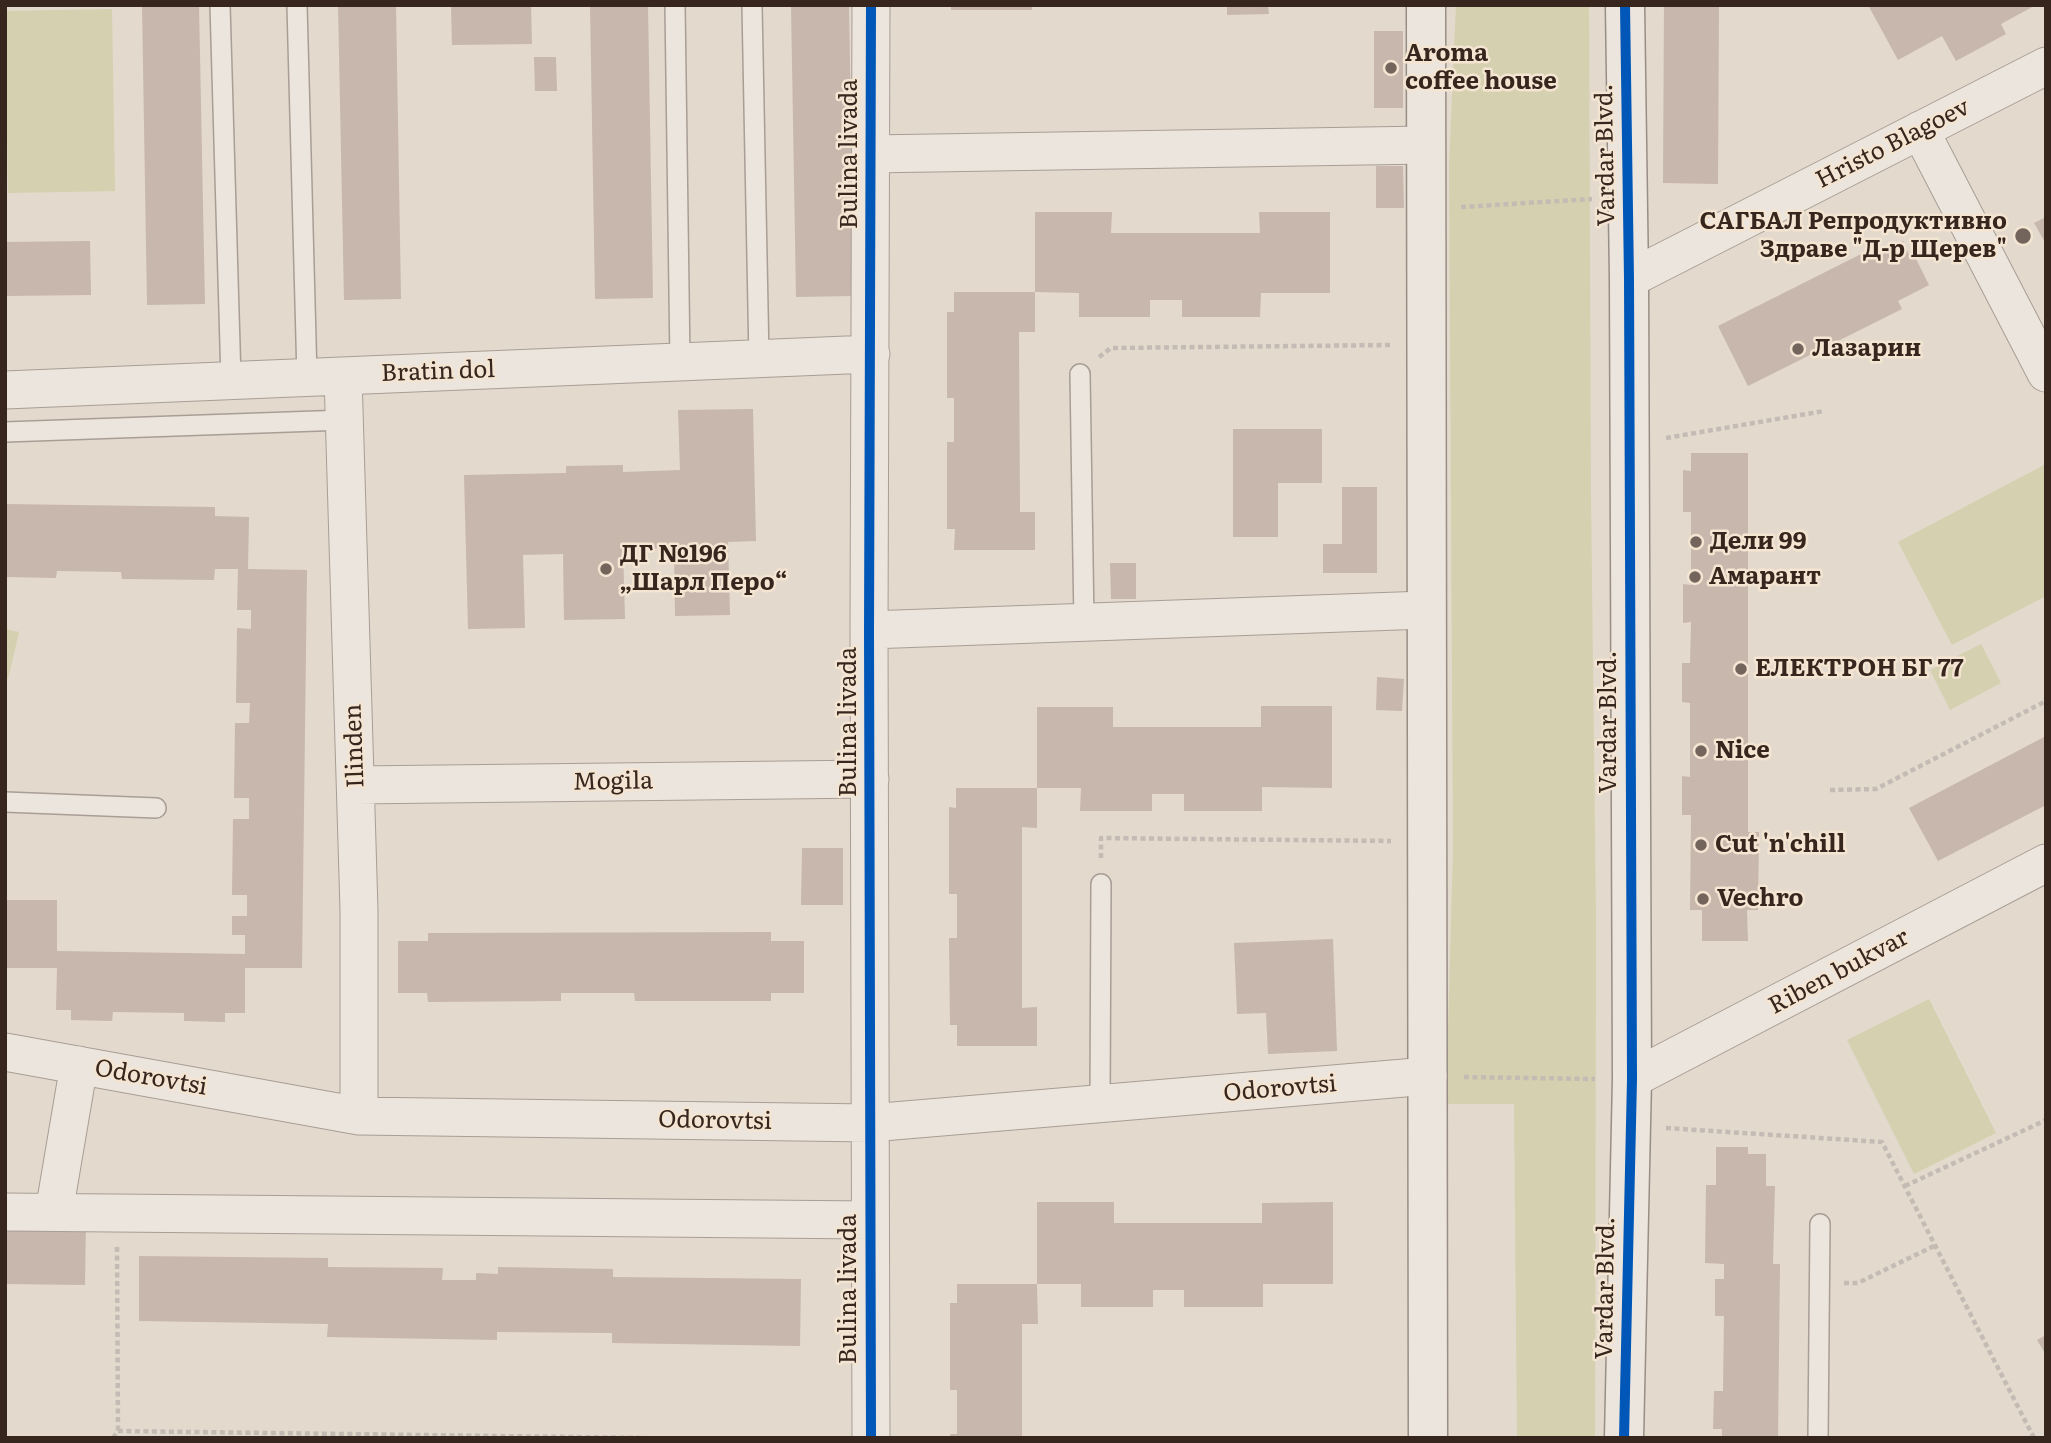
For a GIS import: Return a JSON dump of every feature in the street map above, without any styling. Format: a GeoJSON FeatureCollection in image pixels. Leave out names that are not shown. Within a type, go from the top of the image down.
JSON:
{"type":"FeatureCollection","features":[{"type":"Feature","properties":{"kind":"street","name":"Bulina livada"},"geometry":{"type":"LineString","coordinates":[[871,5],[871,1438]]}},
{"type":"Feature","properties":{"kind":"street"},"geometry":{"type":"LineString","coordinates":[[1426,5],[1428,1438]]}},
{"type":"Feature","properties":{"kind":"street","name":"Vardar Blvd."},"geometry":{"type":"LineString","coordinates":[[1624,1438],[1632,1079],[1629,279],[1625,5]]}},
{"type":"Feature","properties":{"kind":"street","name":"Hristo Blagoev"},"geometry":{"type":"LineString","coordinates":[[1629,279],[2046,66]]}},
{"type":"Feature","properties":{"kind":"street"},"geometry":{"type":"LineString","coordinates":[[1920,130],[2046,373]]}},
{"type":"Feature","properties":{"kind":"street"},"geometry":{"type":"LineString","coordinates":[[871,154],[1426,145]]}},
{"type":"Feature","properties":{"kind":"street","name":"Bratin dol"},"geometry":{"type":"LineString","coordinates":[[5,390],[871,354]]}},
{"type":"Feature","properties":{"kind":"street","name":"Ilinden"},"geometry":{"type":"LineString","coordinates":[[343,376],[359,910],[359,1116]]}},
{"type":"Feature","properties":{"kind":"street"},"geometry":{"type":"LineString","coordinates":[[869,630],[1426,610]]}},
{"type":"Feature","properties":{"kind":"street","name":"Mogila"},"geometry":{"type":"LineString","coordinates":[[356,785],[870,779]]}},
{"type":"Feature","properties":{"kind":"street","name":"Riben bukvar"},"geometry":{"type":"LineString","coordinates":[[1632,1079],[2046,863]]}},
{"type":"Feature","properties":{"kind":"street","name":"Odorovtsi"},"geometry":{"type":"LineString","coordinates":[[5,1052],[359,1116],[870,1123],[1428,1076]]}},
{"type":"Feature","properties":{"kind":"street"},"geometry":{"type":"LineString","coordinates":[[54,1212],[79,1065]]}},
{"type":"Feature","properties":{"kind":"street"},"geometry":{"type":"LineString","coordinates":[[5,1212],[870,1220]]}},
{"type":"Feature","properties":{"kind":"lane"},"geometry":{"type":"LineString","coordinates":[[220,5],[231,380]]}},
{"type":"Feature","properties":{"kind":"lane"},"geometry":{"type":"LineString","coordinates":[[297,5],[307,377]]}},
{"type":"Feature","properties":{"kind":"lane"},"geometry":{"type":"LineString","coordinates":[[674,5],[680,362]]}},
{"type":"Feature","properties":{"kind":"lane"},"geometry":{"type":"LineString","coordinates":[[752,5],[759,359]]}},
{"type":"Feature","properties":{"kind":"lane"},"geometry":{"type":"LineString","coordinates":[[1080,374],[1084,623]]}},
{"type":"Feature","properties":{"kind":"lane"},"geometry":{"type":"LineString","coordinates":[[5,432],[345,420]]}},
{"type":"Feature","properties":{"kind":"lane"},"geometry":{"type":"LineString","coordinates":[[5,802],[156,808]]}},
{"type":"Feature","properties":{"kind":"lane"},"geometry":{"type":"LineString","coordinates":[[1100,1104],[1101,884]]}},
{"type":"Feature","properties":{"kind":"lane"},"geometry":{"type":"LineString","coordinates":[[1818,1438],[1820,1224]]}},
{"type":"Feature","properties":{"kind":"path"},"geometry":{"type":"LineString","coordinates":[[1426,209],[1628,197]]}},
{"type":"Feature","properties":{"kind":"path"},"geometry":{"type":"LineString","coordinates":[[1080,374],[1111,348],[1426,344]]}},
{"type":"Feature","properties":{"kind":"path"},"geometry":{"type":"LineString","coordinates":[[1629,445],[1824,411]]}},
{"type":"Feature","properties":{"kind":"path"},"geometry":{"type":"LineString","coordinates":[[1830,790],[1876,789],[2046,701]]}},
{"type":"Feature","properties":{"kind":"path"},"geometry":{"type":"LineString","coordinates":[[1101,884],[1101,838],[1427,842]]}},
{"type":"Feature","properties":{"kind":"path"},"geometry":{"type":"LineString","coordinates":[[1428,1076],[1632,1079]]}},
{"type":"Feature","properties":{"kind":"path"},"geometry":{"type":"LineString","coordinates":[[1905,1186],[2046,1121]]}},
{"type":"Feature","properties":{"kind":"path"},"geometry":{"type":"LineString","coordinates":[[1631,1126],[1882,1142],[2034,1438]]}},
{"type":"Feature","properties":{"kind":"path"},"geometry":{"type":"LineString","coordinates":[[113,1438],[118,1432],[117,1213]]}},
{"type":"Feature","properties":{"kind":"path"},"geometry":{"type":"LineString","coordinates":[[1820,1283],[1858,1283],[1936,1245]]}},
{"type":"Feature","properties":{"kind":"path"},"geometry":{"type":"LineString","coordinates":[[118,1432],[647,1438]]}},
{"type":"Feature","properties":{"kind":"shaded area"},"geometry":{"type":"Polygon","coordinates":[[[1456,5],[1589,5],[1596,921],[1595,1438],[1517,1438],[1514,1104],[1446,1104],[1453,849],[1449,166],[1456,5]]]}},
{"type":"Feature","properties":{"kind":"shaded area"},"geometry":{"type":"Polygon","coordinates":[[[112,9],[115,191],[8,193],[5,11],[112,9]]]}},
{"type":"Feature","properties":{"kind":"shaded area"},"geometry":{"type":"Polygon","coordinates":[[[2044,465],[2046,596],[1952,645],[1898,542],[2044,465]]]}},
{"type":"Feature","properties":{"kind":"shaded area"},"geometry":{"type":"Polygon","coordinates":[[[5,629],[19,632],[8,679],[5,678],[5,629]]]}},
{"type":"Feature","properties":{"kind":"shaded area"},"geometry":{"type":"Polygon","coordinates":[[[1981,644],[2001,683],[1950,710],[1930,670],[1981,644]]]}},
{"type":"Feature","properties":{"kind":"shaded area"},"geometry":{"type":"Polygon","coordinates":[[[1929,999],[1996,1133],[1914,1174],[1847,1040],[1929,999]]]}},
{"type":"Feature","properties":{"kind":"building"},"geometry":{"type":"Polygon","coordinates":[[[142,5],[199,5],[205,304],[147,305],[142,5]]]}},
{"type":"Feature","properties":{"kind":"building"},"geometry":{"type":"Polygon","coordinates":[[[338,5],[396,5],[401,299],[344,300],[338,5]]]}},
{"type":"Feature","properties":{"kind":"building"},"geometry":{"type":"Polygon","coordinates":[[[451,5],[531,5],[532,44],[452,45],[451,5]]]}},
{"type":"Feature","properties":{"kind":"building"},"geometry":{"type":"Polygon","coordinates":[[[590,5],[648,5],[653,298],[595,299],[590,5]]]}},
{"type":"Feature","properties":{"kind":"building"},"geometry":{"type":"Polygon","coordinates":[[[791,5],[849,5],[854,296],[796,297],[791,5]]]}},
{"type":"Feature","properties":{"kind":"building"},"geometry":{"type":"Polygon","coordinates":[[[951,5],[1032,5],[1032,10],[951,10],[951,5]]]}},
{"type":"Feature","properties":{"kind":"building"},"geometry":{"type":"Polygon","coordinates":[[[1227,5],[1268,5],[1269,14],[1227,15],[1227,5]]]}},
{"type":"Feature","properties":{"kind":"building"},"geometry":{"type":"Polygon","coordinates":[[[1664,5],[1719,5],[1718,184],[1663,183],[1664,5]]]}},
{"type":"Feature","properties":{"kind":"building"},"geometry":{"type":"Polygon","coordinates":[[[1868,5],[2036,5],[2001,24],[2006,34],[1956,61],[1942,36],[1898,60],[1868,5]]]}},
{"type":"Feature","properties":{"kind":"building"},"geometry":{"type":"Polygon","coordinates":[[[1374,31],[1403,31],[1403,108],[1374,108],[1374,31]]]}},
{"type":"Feature","properties":{"kind":"building"},"geometry":{"type":"Polygon","coordinates":[[[534,57],[556,57],[557,91],[535,91],[534,57]]]}},
{"type":"Feature","properties":{"kind":"building"},"geometry":{"type":"Polygon","coordinates":[[[1376,166],[1403,166],[1404,208],[1376,208],[1376,166]]]}},
{"type":"Feature","properties":{"kind":"building"},"geometry":{"type":"Polygon","coordinates":[[[1035,212],[1112,212],[1111,233],[1260,233],[1259,212],[1330,212],[1330,293],[1261,293],[1260,317],[1182,317],[1182,300],[1150,300],[1150,317],[1079,317],[1079,293],[1035,292],[1035,212]]]}},
{"type":"Feature","properties":{"kind":"building"},"geometry":{"type":"Polygon","coordinates":[[[2046,217],[2046,244],[2034,223],[2046,217]]]}},
{"type":"Feature","properties":{"kind":"building"},"geometry":{"type":"Polygon","coordinates":[[[90,241],[91,295],[5,296],[5,242],[90,241]]]}},
{"type":"Feature","properties":{"kind":"building"},"geometry":{"type":"Polygon","coordinates":[[[1903,241],[1910,257],[1914,255],[1929,285],[1898,301],[1902,309],[1748,386],[1718,326],[1871,249],[1875,256],[1903,241]]]}},
{"type":"Feature","properties":{"kind":"building"},"geometry":{"type":"Polygon","coordinates":[[[954,292],[1035,292],[1035,332],[1019,332],[1020,512],[1035,512],[1035,550],[954,550],[955,529],[947,529],[947,442],[954,442],[954,398],[947,398],[947,312],[954,312],[954,292]]]}},
{"type":"Feature","properties":{"kind":"building"},"geometry":{"type":"Polygon","coordinates":[[[753,409],[756,541],[728,542],[730,615],[675,616],[674,548],[623,549],[625,619],[564,620],[563,554],[523,555],[525,628],[468,629],[464,475],[566,473],[566,466],[623,465],[623,472],[680,470],[678,410],[753,409]]]}},
{"type":"Feature","properties":{"kind":"building"},"geometry":{"type":"Polygon","coordinates":[[[1233,429],[1322,429],[1322,483],[1278,483],[1278,537],[1233,537],[1233,429]]]}},
{"type":"Feature","properties":{"kind":"building"},"geometry":{"type":"Polygon","coordinates":[[[1691,453],[1748,453],[1748,832],[1759,832],[1758,910],[1747,910],[1748,941],[1702,941],[1702,910],[1690,910],[1691,815],[1682,815],[1682,776],[1690,777],[1690,703],[1682,702],[1682,663],[1690,663],[1691,622],[1683,623],[1683,584],[1691,585],[1691,512],[1683,512],[1683,470],[1691,471],[1691,453]]]}},
{"type":"Feature","properties":{"kind":"building"},"geometry":{"type":"Polygon","coordinates":[[[1342,487],[1377,487],[1377,573],[1323,573],[1323,544],[1342,544],[1342,487]]]}},
{"type":"Feature","properties":{"kind":"building"},"geometry":{"type":"Polygon","coordinates":[[[5,504],[215,507],[215,516],[249,517],[248,569],[307,570],[302,968],[245,968],[245,1013],[225,1013],[225,1022],[184,1021],[184,1013],[113,1012],[112,1021],[71,1020],[71,1010],[56,1010],[57,968],[5,968],[5,900],[57,900],[57,951],[245,954],[245,935],[232,935],[232,916],[247,916],[247,895],[232,895],[233,819],[249,819],[249,798],[234,798],[235,723],[249,723],[250,703],[236,703],[237,628],[251,629],[251,610],[237,610],[238,569],[215,569],[214,580],[122,579],[121,572],[57,571],[56,578],[5,577],[5,504]]]}},
{"type":"Feature","properties":{"kind":"building"},"geometry":{"type":"Polygon","coordinates":[[[1110,563],[1136,563],[1136,599],[1111,599],[1110,563]]]}},
{"type":"Feature","properties":{"kind":"building"},"geometry":{"type":"Polygon","coordinates":[[[1377,677],[1404,679],[1402,711],[1376,710],[1377,677]]]}},
{"type":"Feature","properties":{"kind":"building"},"geometry":{"type":"Polygon","coordinates":[[[1261,706],[1332,706],[1332,788],[1262,787],[1262,811],[1184,811],[1184,794],[1152,794],[1152,811],[1080,811],[1081,788],[1037,788],[1037,707],[1113,707],[1113,727],[1261,727],[1261,706]]]}},
{"type":"Feature","properties":{"kind":"building"},"geometry":{"type":"Polygon","coordinates":[[[2046,736],[2046,805],[1938,861],[1909,808],[2046,736]]]}},
{"type":"Feature","properties":{"kind":"building"},"geometry":{"type":"Polygon","coordinates":[[[956,788],[1037,788],[1037,828],[1022,827],[1022,1008],[1037,1007],[1037,1046],[957,1046],[957,1025],[950,1025],[949,938],[957,938],[957,894],[949,894],[949,807],[956,808],[956,788]]]}},
{"type":"Feature","properties":{"kind":"building"},"geometry":{"type":"Polygon","coordinates":[[[802,848],[843,848],[843,905],[801,905],[802,848]]]}},
{"type":"Feature","properties":{"kind":"building"},"geometry":{"type":"Polygon","coordinates":[[[771,932],[771,941],[804,941],[804,993],[771,993],[771,1001],[635,1001],[634,993],[561,993],[561,1001],[428,1002],[427,993],[398,993],[398,941],[428,941],[428,933],[771,932]]]}},
{"type":"Feature","properties":{"kind":"building"},"geometry":{"type":"Polygon","coordinates":[[[1333,939],[1337,1051],[1268,1054],[1266,1013],[1237,1014],[1234,943],[1333,939]]]}},
{"type":"Feature","properties":{"kind":"building"},"geometry":{"type":"Polygon","coordinates":[[[1716,1147],[1748,1147],[1748,1154],[1766,1154],[1766,1186],[1775,1186],[1773,1264],[1780,1264],[1778,1438],[1722,1438],[1722,1429],[1713,1429],[1714,1391],[1723,1391],[1724,1316],[1715,1316],[1715,1279],[1724,1279],[1724,1264],[1705,1263],[1706,1185],[1716,1185],[1716,1147]]]}},
{"type":"Feature","properties":{"kind":"building"},"geometry":{"type":"Polygon","coordinates":[[[1037,1202],[1114,1202],[1114,1223],[1262,1223],[1262,1203],[1333,1202],[1333,1284],[1263,1284],[1263,1307],[1184,1307],[1184,1290],[1153,1290],[1153,1307],[1081,1307],[1081,1284],[1037,1284],[1037,1202]]]}},
{"type":"Feature","properties":{"kind":"building"},"geometry":{"type":"Polygon","coordinates":[[[5,1220],[86,1221],[85,1285],[5,1284],[5,1220]]]}},
{"type":"Feature","properties":{"kind":"building"},"geometry":{"type":"Polygon","coordinates":[[[139,1256],[328,1258],[328,1267],[443,1268],[442,1280],[476,1280],[476,1273],[498,1274],[498,1267],[613,1269],[613,1277],[801,1279],[800,1346],[612,1343],[612,1333],[497,1332],[497,1340],[327,1337],[328,1324],[139,1321],[139,1256]]]}},
{"type":"Feature","properties":{"kind":"building"},"geometry":{"type":"Polygon","coordinates":[[[957,1284],[1037,1284],[1038,1324],[1022,1324],[1022,1438],[950,1438],[950,1434],[957,1434],[957,1390],[950,1390],[950,1303],[957,1303],[957,1284]]]}},
{"type":"Feature","properties":{"kind":"building"},"geometry":{"type":"Polygon","coordinates":[[[2046,1335],[2046,1355],[2037,1340],[2046,1335]]]}},
{"type":"Feature","properties":{"kind":"cycle path"},"geometry":{"type":"LineString","coordinates":[[871,5],[871,1438]]}},
{"type":"Feature","properties":{"kind":"cycle path"},"geometry":{"type":"LineString","coordinates":[[1624,1438],[1632,1079],[1629,279],[1625,5]]}},
{"type":"Feature","properties":{"kind":"place","name":"Aroma coffee house"},"geometry":{"type":"Point","coordinates":[1391,68]}},
{"type":"Feature","properties":{"kind":"place","name":"САГБАЛ Репродуктивно Здраве \"Д-р Щерев\""},"geometry":{"type":"Point","coordinates":[2023,236]}},
{"type":"Feature","properties":{"kind":"place","name":"Лазарин"},"geometry":{"type":"Point","coordinates":[1798,349]}},
{"type":"Feature","properties":{"kind":"place","name":"Дели 99"},"geometry":{"type":"Point","coordinates":[1696,542]}},
{"type":"Feature","properties":{"kind":"place","name":"ДГ №196 „Шарл Перо“"},"geometry":{"type":"Point","coordinates":[606,569]}},
{"type":"Feature","properties":{"kind":"place","name":"Амарант"},"geometry":{"type":"Point","coordinates":[1695,577]}},
{"type":"Feature","properties":{"kind":"place","name":"ЕЛЕКТРОН БГ 77"},"geometry":{"type":"Point","coordinates":[1741,669]}},
{"type":"Feature","properties":{"kind":"place","name":"Nice"},"geometry":{"type":"Point","coordinates":[1701,751]}},
{"type":"Feature","properties":{"kind":"place","name":"Cut 'n'chill"},"geometry":{"type":"Point","coordinates":[1701,845]}},
{"type":"Feature","properties":{"kind":"place","name":"Vechro"},"geometry":{"type":"Point","coordinates":[1703,899]}}]}
